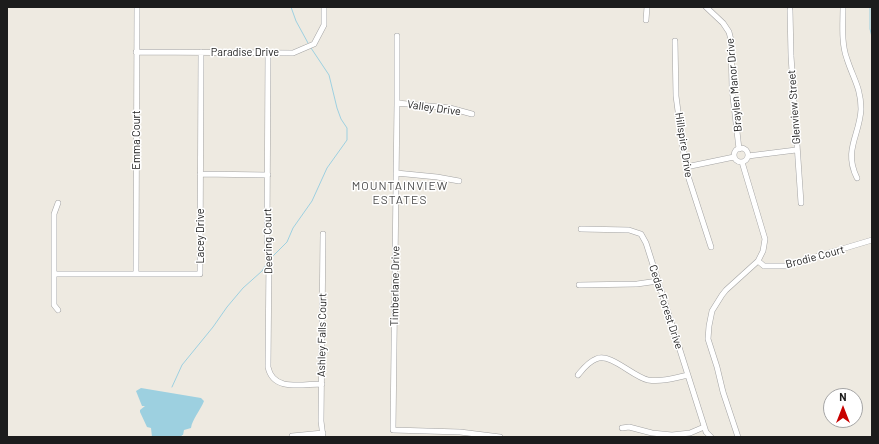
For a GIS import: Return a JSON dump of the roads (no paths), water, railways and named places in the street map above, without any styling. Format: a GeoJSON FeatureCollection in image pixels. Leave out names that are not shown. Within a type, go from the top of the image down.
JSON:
{"type":"FeatureCollection","features":[{"type":"Feature","properties":{"kind":"street","name":"Emma Court"},"geometry":{"type":"LineString","coordinates":[[136,274],[137,7]]}},
{"type":"Feature","properties":{"kind":"street","name":"Paradise Drive"},"geometry":{"type":"LineString","coordinates":[[136,52],[293,53],[314,44],[324,25],[324,7]]}},
{"type":"Feature","properties":{"kind":"street"},"geometry":{"type":"LineString","coordinates":[[646,20],[647,7]]}},
{"type":"Feature","properties":{"kind":"street","name":"Braylen Manor Drive"},"geometry":{"type":"LineString","coordinates":[[706,7],[723,23],[729,32],[731,40],[732,88],[739,149]]}},
{"type":"Feature","properties":{"kind":"street"},"geometry":{"type":"LineString","coordinates":[[843,7],[843,43],[846,59],[855,78],[861,110],[852,146],[852,168],[857,178]]}},
{"type":"Feature","properties":{"kind":"street","name":"Glenview Street"},"geometry":{"type":"LineString","coordinates":[[790,10],[796,150],[801,203]]}},
{"type":"Feature","properties":{"kind":"street","name":"Timberlane Drive"},"geometry":{"type":"LineString","coordinates":[[397,36],[394,430],[460,432],[500,437]]}},
{"type":"Feature","properties":{"kind":"street","name":"Hillspire Drive"},"geometry":{"type":"LineString","coordinates":[[675,41],[676,96],[686,167],[711,247]]}},
{"type":"Feature","properties":{"kind":"street","name":"Lacey Drive"},"geometry":{"type":"LineString","coordinates":[[54,274],[200,274],[201,52]]}},
{"type":"Feature","properties":{"kind":"street","name":"Deering Court"},"geometry":{"type":"LineString","coordinates":[[268,52],[267,238],[269,256],[269,374],[275,382],[283,385],[322,384]]}},
{"type":"Feature","properties":{"kind":"street","name":"Valley Drive"},"geometry":{"type":"LineString","coordinates":[[397,103],[454,109],[472,114]]}},
{"type":"Feature","properties":{"kind":"street"},"geometry":{"type":"LineString","coordinates":[[734,157],[734,153],[739,149],[745,150],[748,156]]}},
{"type":"Feature","properties":{"kind":"street"},"geometry":{"type":"LineString","coordinates":[[742,162],[746,160],[748,156],[796,150]]}},
{"type":"Feature","properties":{"kind":"street"},"geometry":{"type":"LineString","coordinates":[[686,167],[734,157]]}},
{"type":"Feature","properties":{"kind":"street"},"geometry":{"type":"LineString","coordinates":[[734,157],[738,162],[742,162]]}},
{"type":"Feature","properties":{"kind":"street"},"geometry":{"type":"LineString","coordinates":[[738,437],[708,339],[708,326],[712,312],[722,295],[758,261],[763,251],[765,239],[742,162]]}},
{"type":"Feature","properties":{"kind":"street"},"geometry":{"type":"LineString","coordinates":[[396,173],[438,177],[459,181]]}},
{"type":"Feature","properties":{"kind":"street"},"geometry":{"type":"LineString","coordinates":[[200,174],[268,175]]}},
{"type":"Feature","properties":{"kind":"street"},"geometry":{"type":"LineString","coordinates":[[58,203],[54,214],[54,305],[58,310]]}},
{"type":"Feature","properties":{"kind":"street","name":"Cedar Forest Drive"},"geometry":{"type":"LineString","coordinates":[[581,229],[629,230],[641,234],[646,242],[704,427],[706,432],[711,437]]}},
{"type":"Feature","properties":{"kind":"street","name":"Ashley Falls Court"},"geometry":{"type":"LineString","coordinates":[[323,234],[321,420],[323,435]]}},
{"type":"Feature","properties":{"kind":"street","name":"Brodie Court"},"geometry":{"type":"LineString","coordinates":[[758,261],[764,266],[785,266],[872,240]]}},
{"type":"Feature","properties":{"kind":"street"},"geometry":{"type":"LineString","coordinates":[[579,285],[637,284],[658,281]]}},
{"type":"Feature","properties":{"kind":"street"},"geometry":{"type":"LineString","coordinates":[[578,375],[590,362],[598,358],[606,357],[636,376],[648,380],[668,380],[688,375]]}},
{"type":"Feature","properties":{"kind":"street"},"geometry":{"type":"LineString","coordinates":[[622,428],[629,427],[652,433],[672,435],[690,433],[704,427]]}},
{"type":"Feature","properties":{"kind":"street"},"geometry":{"type":"LineString","coordinates":[[292,436],[323,435]]}},
{"type":"Feature","properties":{"kind":"water"},"geometry":{"type":"Polygon","coordinates":[[[141,388],[201,398],[204,401],[191,428],[184,430],[181,437],[152,437],[151,428],[147,427],[140,412],[140,410],[145,406],[142,406],[136,391],[141,388]]]}},
{"type":"Feature","properties":{"kind":"waterway"},"geometry":{"type":"LineString","coordinates":[[291,7],[296,21],[308,43]]}},
{"type":"Feature","properties":{"kind":"waterway"},"geometry":{"type":"LineString","coordinates":[[870,7],[870,29],[872,37]]}},
{"type":"Feature","properties":{"kind":"waterway"},"geometry":{"type":"LineString","coordinates":[[272,257],[287,242],[293,228],[312,201],[327,168],[347,140],[347,128],[341,119],[337,108],[329,75],[311,48]]}},
{"type":"Feature","properties":{"kind":"waterway"},"geometry":{"type":"LineString","coordinates":[[172,387],[182,365],[227,307],[243,288],[262,271],[266,265]]}},
{"type":"Feature","properties":{"kind":"district","name":"MOUNTAINVIEW ESTATES"},"geometry":{"type":"Point","coordinates":[400,193]}}]}
